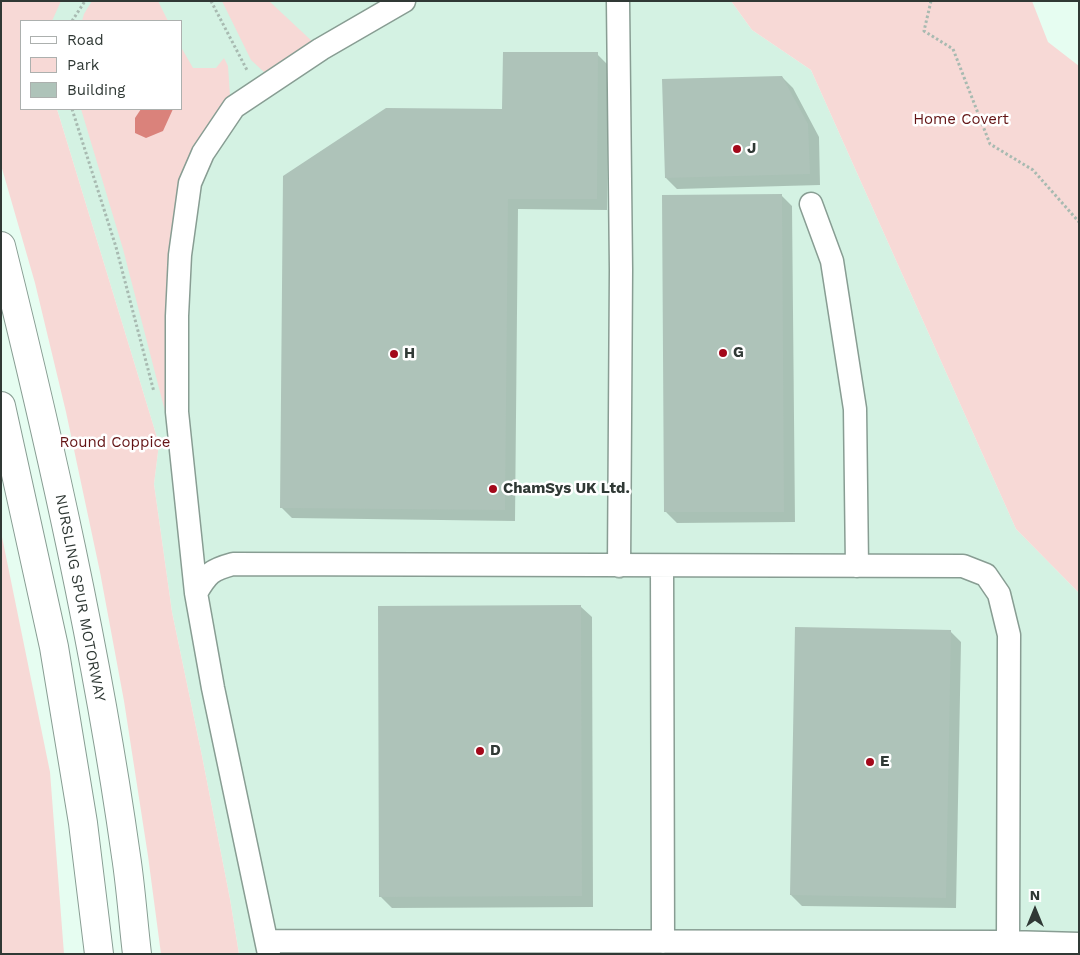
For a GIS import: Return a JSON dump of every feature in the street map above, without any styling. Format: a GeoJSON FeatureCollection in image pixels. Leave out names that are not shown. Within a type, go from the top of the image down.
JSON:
{"type":"FeatureCollection","features":[{"type":"Feature","properties":{"kind":"highway","name":"NURSLING SPUR MOTORWAY"},"geometry":{"type":"LineString","coordinates":[[1,246],[63,507],[85,615],[105,724],[126,857],[137,954]]}},
{"type":"Feature","properties":{"kind":"highway"},"geometry":{"type":"LineString","coordinates":[[1,406],[54,647],[83,823],[99,954]]}},
{"type":"Feature","properties":{"kind":"lane"},"geometry":{"type":"LineString","coordinates":[[404,1],[321,49],[234,107],[202,153],[190,183],[180,255],[177,316],[177,412],[196,593],[213,688],[268,947],[662,942],[1008,942],[1079,944]]}},
{"type":"Feature","properties":{"kind":"lane"},"geometry":{"type":"LineString","coordinates":[[618,1],[621,270],[620,566]]}},
{"type":"Feature","properties":{"kind":"lane"},"geometry":{"type":"LineString","coordinates":[[811,204],[832,262],[855,410],[857,566]]}},
{"type":"Feature","properties":{"kind":"lane"},"geometry":{"type":"LineString","coordinates":[[196,593],[208,574],[233,564],[963,566],[986,575],[999,594],[1009,635],[1008,942]]}},
{"type":"Feature","properties":{"kind":"lane"},"geometry":{"type":"LineString","coordinates":[[662,566],[662,942]]}},
{"type":"Feature","properties":{"kind":"path"},"geometry":{"type":"LineString","coordinates":[[73,20],[85,1]]}},
{"type":"Feature","properties":{"kind":"path"},"geometry":{"type":"LineString","coordinates":[[211,1],[257,91]]}},
{"type":"Feature","properties":{"kind":"path"},"geometry":{"type":"LineString","coordinates":[[931,1],[924,31],[953,49],[990,144],[1033,170],[1079,222]]}},
{"type":"Feature","properties":{"kind":"shaded area"},"geometry":{"type":"Polygon","coordinates":[[[50,1],[731,1],[752,30],[811,70],[1016,529],[1079,593],[1079,954],[239,954],[202,756],[172,612],[154,484],[159,444],[57,110],[182,110],[182,20],[47,20],[50,1]]]}},
{"type":"Feature","properties":{"kind":"shaded area"},"geometry":{"type":"Polygon","coordinates":[[[140,110],[173,110],[163,131],[146,138],[135,133],[135,118],[140,110]]]}},
{"type":"Feature","properties":{"kind":"green space","name":"Round Coppice"},"geometry":{"type":"Polygon","coordinates":[[[1,1],[61,1],[52,20],[20,20],[20,110],[57,110],[159,444],[154,484],[172,612],[202,756],[239,954],[161,954],[124,701],[100,572],[66,412],[35,283],[1,165],[1,1]]]}},
{"type":"Feature","properties":{"kind":"green space"},"geometry":{"type":"Polygon","coordinates":[[[92,1],[158,1],[168,20],[82,20],[92,1]]]}},
{"type":"Feature","properties":{"kind":"green space"},"geometry":{"type":"Polygon","coordinates":[[[222,1],[269,1],[315,44],[264,72],[251,60],[222,1]]]}},
{"type":"Feature","properties":{"kind":"green space","name":"Home Covert"},"geometry":{"type":"Polygon","coordinates":[[[731,1],[1032,1],[1048,42],[1079,66],[1079,593],[1016,529],[811,70],[752,30],[731,1]]]}},
{"type":"Feature","properties":{"kind":"green space"},"geometry":{"type":"Polygon","coordinates":[[[182,49],[193,68],[216,68],[224,58],[228,66],[230,96],[213,116],[188,164],[167,419],[123,249],[81,110],[182,110],[182,49]]]}},
{"type":"Feature","properties":{"kind":"green space"},"geometry":{"type":"Polygon","coordinates":[[[1,532],[50,772],[64,954],[1,954],[1,532]]]}},
{"type":"Feature","properties":{"kind":"building","name":"H"},"geometry":{"type":"Polygon","coordinates":[[[503,52],[598,52],[597,199],[508,199],[505,510],[280,508],[283,176],[386,108],[502,109],[503,52]]]}},
{"type":"Feature","properties":{"kind":"building","name":"J"},"geometry":{"type":"Polygon","coordinates":[[[782,76],[808,124],[810,174],[665,178],[662,79],[782,76]]]}},
{"type":"Feature","properties":{"kind":"building","name":"G"},"geometry":{"type":"Polygon","coordinates":[[[782,194],[784,512],[664,512],[662,195],[782,194]]]}},
{"type":"Feature","properties":{"kind":"building","name":"D"},"geometry":{"type":"Polygon","coordinates":[[[581,605],[582,896],[379,897],[378,606],[581,605]]]}},
{"type":"Feature","properties":{"kind":"building","name":"E"},"geometry":{"type":"Polygon","coordinates":[[[795,627],[951,630],[946,898],[790,895],[795,627]]]}},
{"type":"Feature","properties":{"kind":"place","name":"J"},"geometry":{"type":"Point","coordinates":[737,149]}},
{"type":"Feature","properties":{"kind":"place","name":"G"},"geometry":{"type":"Point","coordinates":[723,353]}},
{"type":"Feature","properties":{"kind":"place","name":"H"},"geometry":{"type":"Point","coordinates":[394,354]}},
{"type":"Feature","properties":{"kind":"place","name":"ChamSys UK Ltd."},"geometry":{"type":"Point","coordinates":[493,489]}},
{"type":"Feature","properties":{"kind":"place","name":"D"},"geometry":{"type":"Point","coordinates":[480,751]}},
{"type":"Feature","properties":{"kind":"place","name":"E"},"geometry":{"type":"Point","coordinates":[870,762]}}]}
